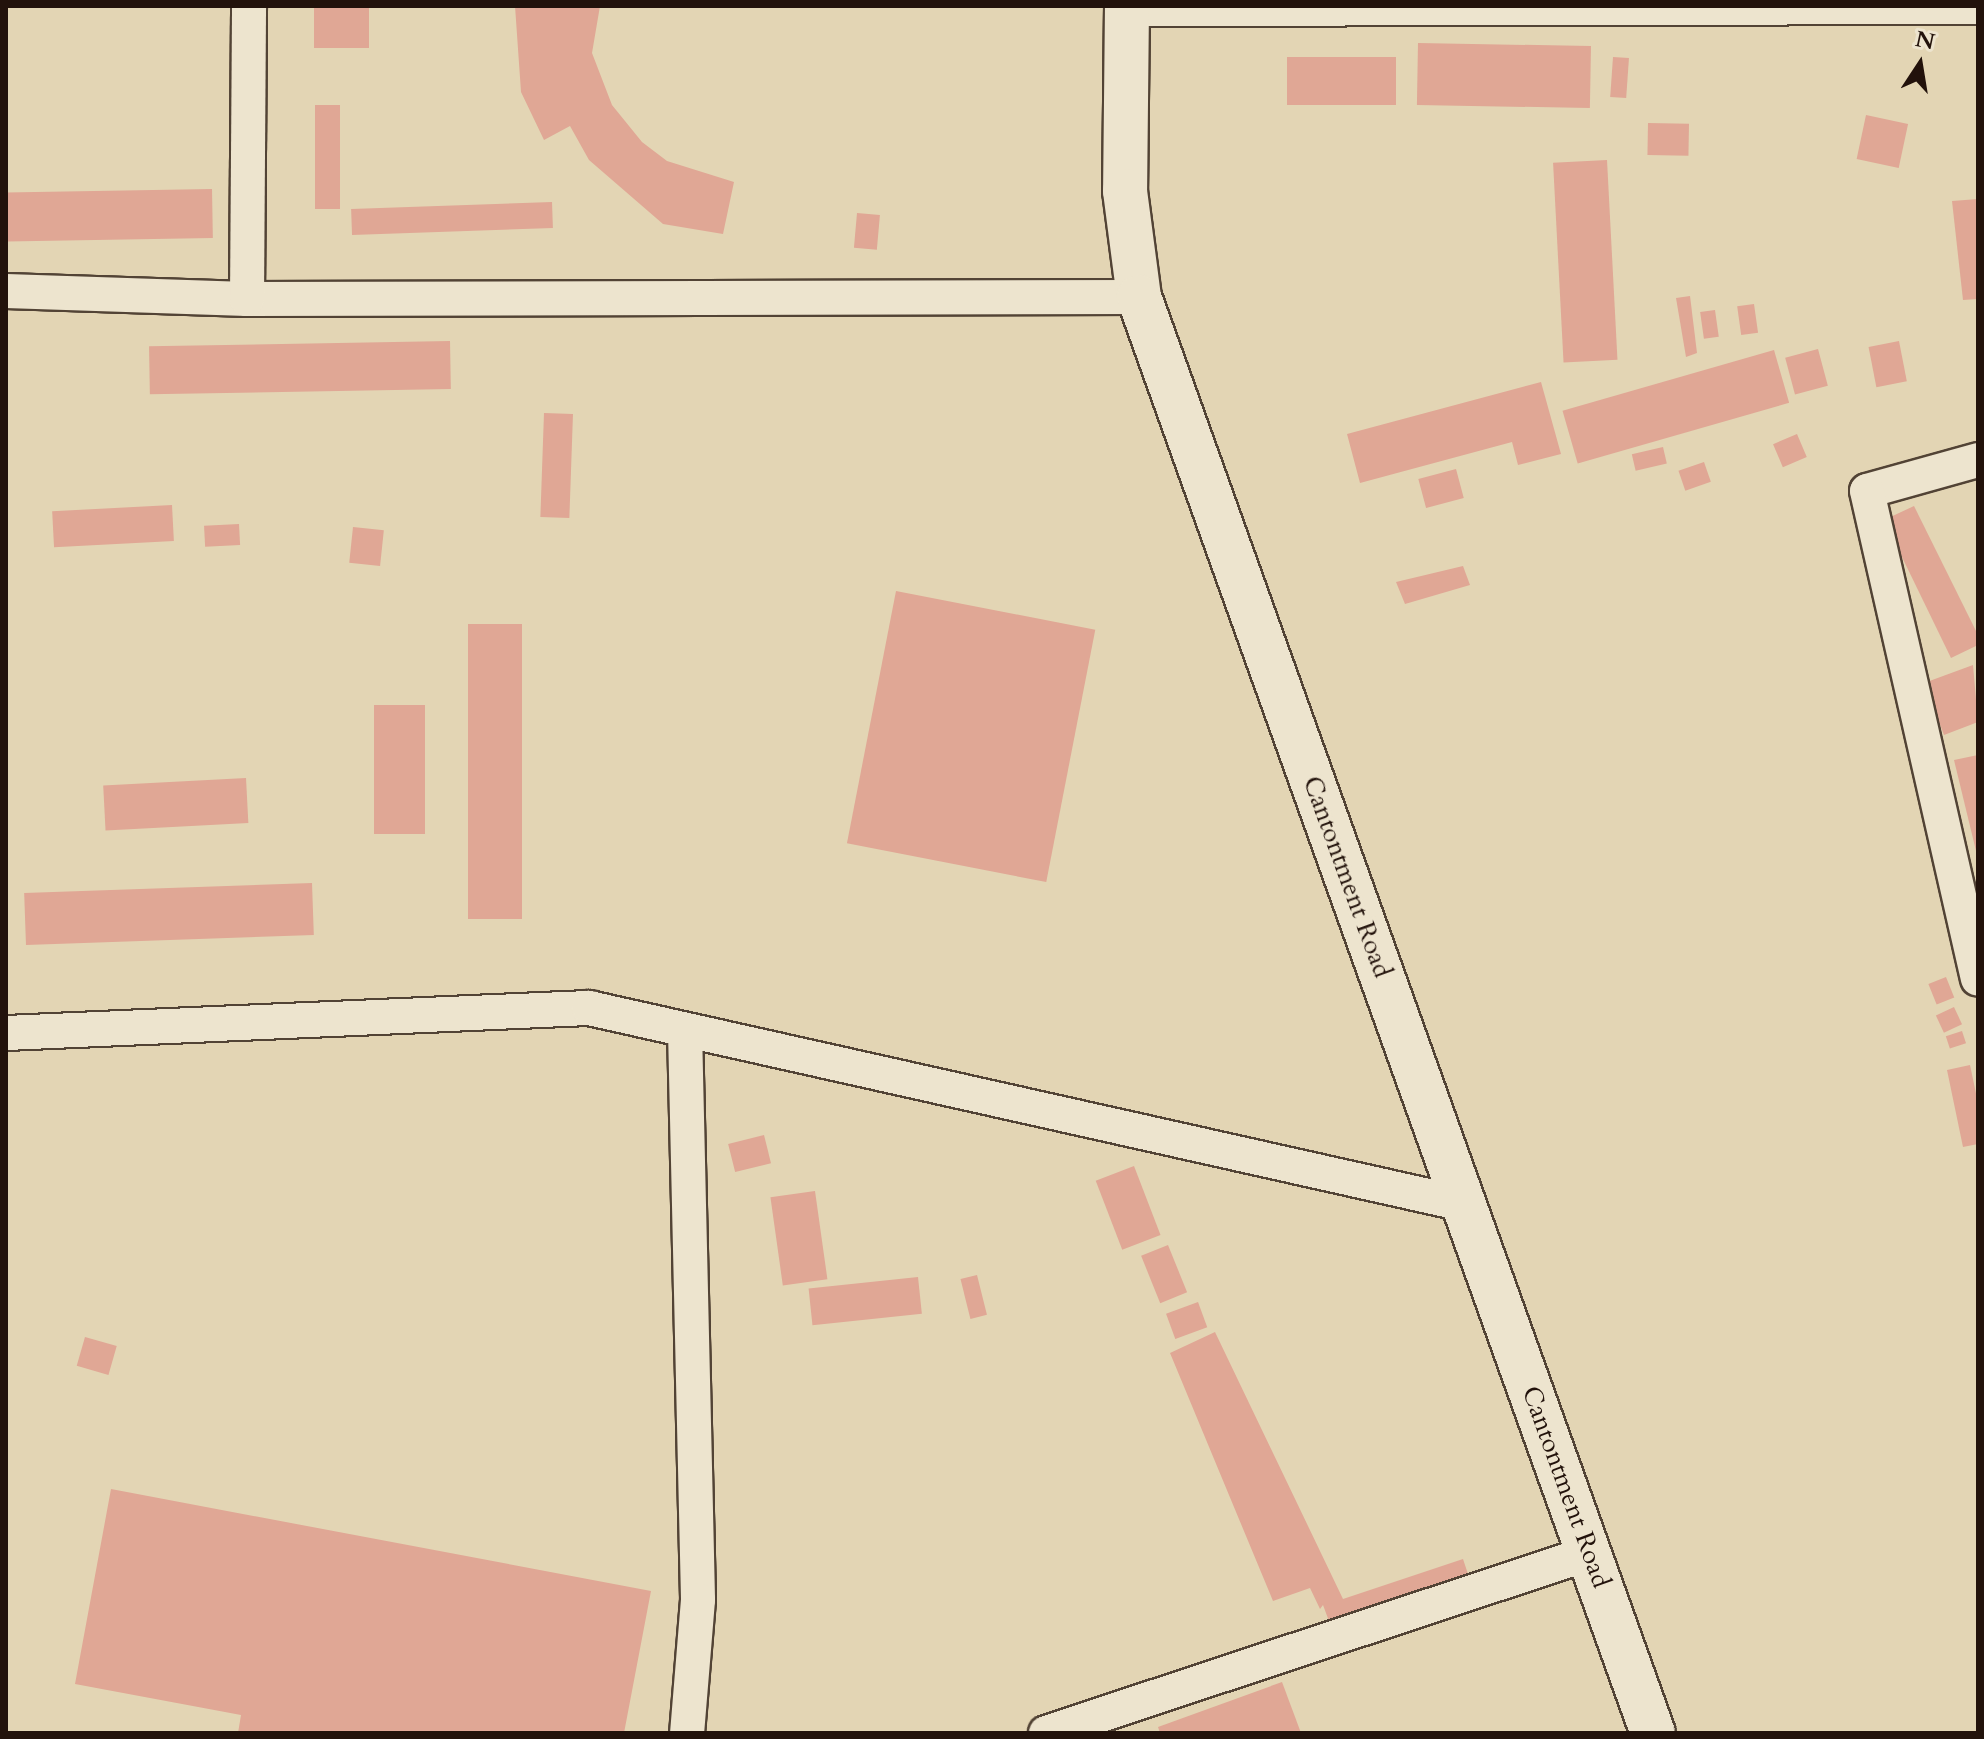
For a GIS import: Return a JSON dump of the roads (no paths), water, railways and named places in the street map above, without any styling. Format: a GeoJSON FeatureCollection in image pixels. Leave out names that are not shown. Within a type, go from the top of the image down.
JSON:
{"type":"FeatureCollection","features":[{"type":"Feature","properties":{"kind":"street"},"geometry":{"type":"LineString","coordinates":[[247,299],[249,6]]}},
{"type":"Feature","properties":{"kind":"street"},"geometry":{"type":"LineString","coordinates":[[1127,8],[1978,7]]}},
{"type":"Feature","properties":{"kind":"street","name":"Cantontment Road"},"geometry":{"type":"LineString","coordinates":[[1127,8],[1125,191],[1139,297],[1653,1733]]}},
{"type":"Feature","properties":{"kind":"street"},"geometry":{"type":"LineString","coordinates":[[6,291],[247,299],[1139,297]]}},
{"type":"Feature","properties":{"kind":"street"},"geometry":{"type":"LineString","coordinates":[[1978,460],[1867,491],[1978,979]]}},
{"type":"Feature","properties":{"kind":"street"},"geometry":{"type":"LineString","coordinates":[[6,1033],[589,1008],[1464,1204]]}},
{"type":"Feature","properties":{"kind":"street"},"geometry":{"type":"LineString","coordinates":[[685,1030],[698,1600],[687,1733]]}},
{"type":"Feature","properties":{"kind":"street"},"geometry":{"type":"LineString","coordinates":[[1046,1733],[1590,1553]]}}]}
